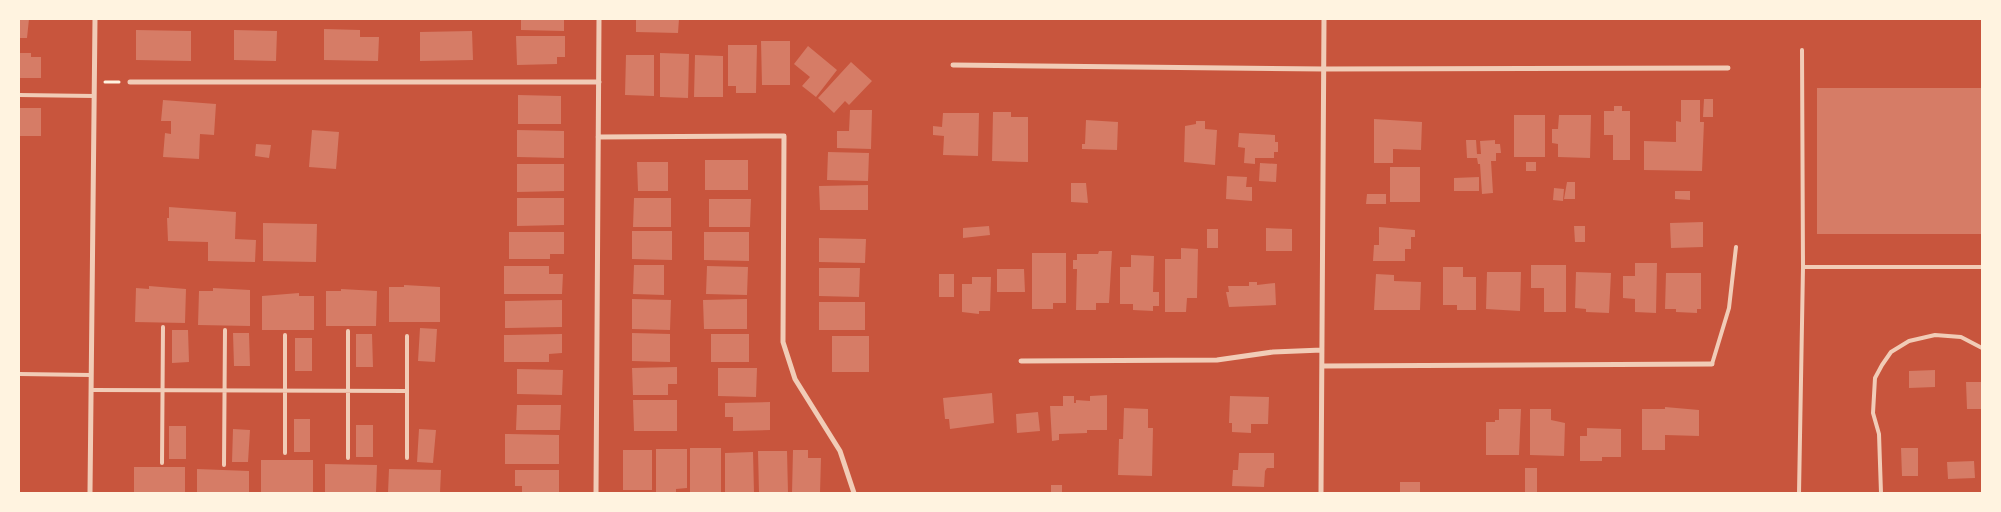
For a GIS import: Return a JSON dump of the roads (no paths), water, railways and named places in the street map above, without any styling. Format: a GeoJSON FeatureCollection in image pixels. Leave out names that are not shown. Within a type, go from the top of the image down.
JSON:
{"type":"FeatureCollection","features":[{"type":"Feature","properties":{"kind":"street"},"geometry":{"type":"LineString","coordinates":[[90,493],[95,19]]}},
{"type":"Feature","properties":{"kind":"street"},"geometry":{"type":"LineString","coordinates":[[596,493],[599,19]]}},
{"type":"Feature","properties":{"kind":"street"},"geometry":{"type":"LineString","coordinates":[[1321,493],[1324,19]]}},
{"type":"Feature","properties":{"kind":"street"},"geometry":{"type":"LineString","coordinates":[[953,65],[1324,69],[1728,68]]}},
{"type":"Feature","properties":{"kind":"street"},"geometry":{"type":"LineString","coordinates":[[130,82],[599,82]]}},
{"type":"Feature","properties":{"kind":"street"},"geometry":{"type":"LineString","coordinates":[[598,136],[784,136],[783,342],[795,379],[840,452],[854,493]]}},
{"type":"Feature","properties":{"kind":"street"},"geometry":{"type":"LineString","coordinates":[[1021,361],[1217,360],[1273,352],[1322,350]]}},
{"type":"Feature","properties":{"kind":"street"},"geometry":{"type":"LineString","coordinates":[[1322,366],[1712,364]]}},
{"type":"Feature","properties":{"kind":"lane"},"geometry":{"type":"LineString","coordinates":[[1799,493],[1803,267],[1802,50]]}},
{"type":"Feature","properties":{"kind":"lane"},"geometry":{"type":"LineString","coordinates":[[19,95],[94,96]]}},
{"type":"Feature","properties":{"kind":"lane"},"geometry":{"type":"LineString","coordinates":[[1712,364],[1729,308],[1736,247]]}},
{"type":"Feature","properties":{"kind":"lane"},"geometry":{"type":"LineString","coordinates":[[1803,267],[1982,267]]}},
{"type":"Feature","properties":{"kind":"lane"},"geometry":{"type":"LineString","coordinates":[[162,327],[162,463]]}},
{"type":"Feature","properties":{"kind":"lane"},"geometry":{"type":"LineString","coordinates":[[224,464],[225,330]]}},
{"type":"Feature","properties":{"kind":"lane"},"geometry":{"type":"LineString","coordinates":[[348,331],[348,458]]}},
{"type":"Feature","properties":{"kind":"lane"},"geometry":{"type":"LineString","coordinates":[[1881,493],[1879,434],[1873,413],[1875,378],[1882,364],[1891,352],[1909,341],[1935,335],[1961,337],[1982,348]]}},
{"type":"Feature","properties":{"kind":"lane"},"geometry":{"type":"LineString","coordinates":[[284,453],[285,336]]}},
{"type":"Feature","properties":{"kind":"lane"},"geometry":{"type":"LineString","coordinates":[[407,336],[407,458]]}},
{"type":"Feature","properties":{"kind":"lane"},"geometry":{"type":"LineString","coordinates":[[19,374],[91,375]]}},
{"type":"Feature","properties":{"kind":"lane"},"geometry":{"type":"LineString","coordinates":[[91,390],[407,391]]}}]}
